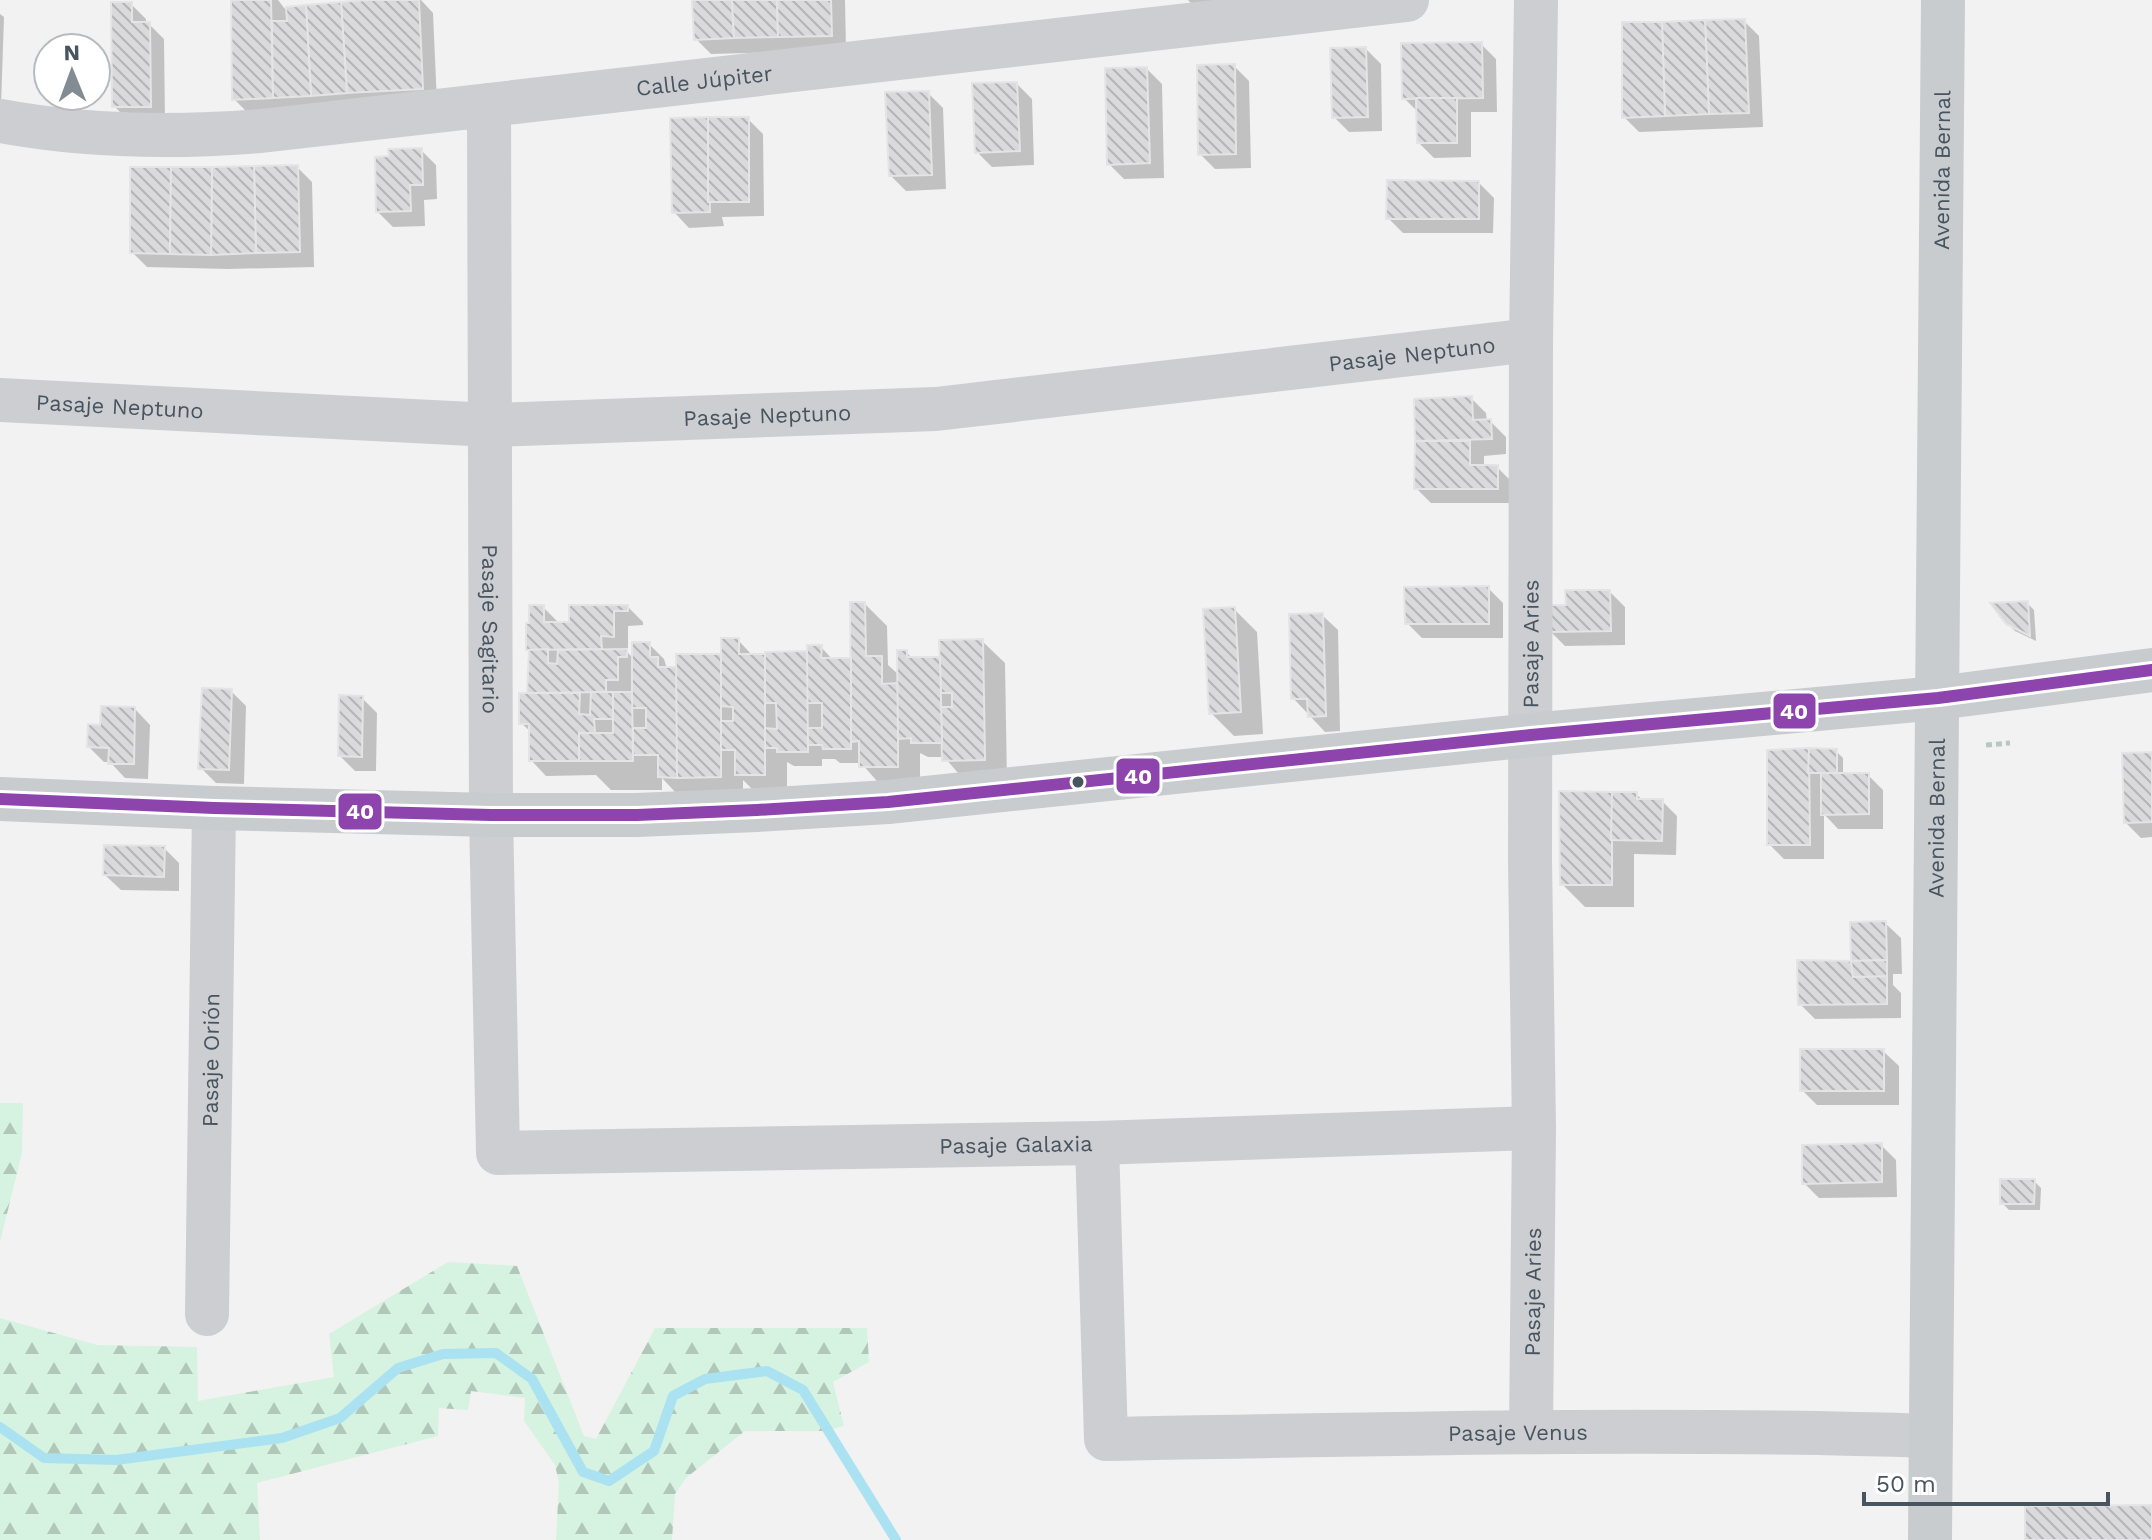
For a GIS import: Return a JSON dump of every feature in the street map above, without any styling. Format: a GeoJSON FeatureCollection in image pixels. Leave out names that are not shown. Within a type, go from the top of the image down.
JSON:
{"type":"FeatureCollection","features":[{"type":"Feature","properties":{"kind":"main road","name":"Avenida Bernal"},"geometry":{"type":"LineString","coordinates":[[1930,1540],[1943,0]]}},
{"type":"Feature","properties":{"kind":"main road"},"geometry":{"type":"LineString","coordinates":[[0,799],[491,815],[637,815],[888,802],[1531,735],[1938,698],[2152,670]]}},
{"type":"Feature","properties":{"kind":"street","name":"Calle Júpiter"},"geometry":{"type":"LineString","coordinates":[[0,121],[131,136],[202,136],[1407,0]]}},
{"type":"Feature","properties":{"kind":"street","name":"Pasaje Aries"},"geometry":{"type":"LineString","coordinates":[[1531,1432],[1534,1128],[1530,860],[1531,340],[1536,0]]}},
{"type":"Feature","properties":{"kind":"street","name":"Pasaje Sagitario"},"geometry":{"type":"LineString","coordinates":[[489,105],[491,815],[498,1153]]}},
{"type":"Feature","properties":{"kind":"street","name":"Pasaje Neptuno"},"geometry":{"type":"LineString","coordinates":[[0,400],[492,425],[936,409],[1531,340]]}},
{"type":"Feature","properties":{"kind":"street","name":"Pasaje Orión"},"geometry":{"type":"LineString","coordinates":[[207,1314],[214,808]]}},
{"type":"Feature","properties":{"kind":"street","name":"Pasaje Galaxia"},"geometry":{"type":"LineString","coordinates":[[498,1153],[1097,1143],[1534,1128]]}},
{"type":"Feature","properties":{"kind":"street","name":"Pasaje Venus"},"geometry":{"type":"LineString","coordinates":[[1097,1143],[1106,1439],[1531,1432],[1930,1436]]}},
{"type":"Feature","properties":{"kind":"path"},"geometry":{"type":"LineString","coordinates":[[1986,745],[2010,743]]}},
{"type":"Feature","properties":{"kind":"green space"},"geometry":{"type":"Polygon","coordinates":[[[0,1103],[23,1103],[22,1153],[0,1242],[0,1103]]]}},
{"type":"Feature","properties":{"kind":"green space"},"geometry":{"type":"Polygon","coordinates":[[[448,1262],[517,1266],[584,1436],[596,1439],[655,1328],[867,1328],[869,1362],[833,1382],[844,1426],[824,1431],[745,1431],[686,1478],[675,1494],[672,1540],[556,1540],[559,1483],[555,1465],[524,1421],[525,1398],[471,1391],[468,1410],[439,1408],[438,1436],[257,1483],[260,1540],[0,1540],[0,1318],[97,1345],[197,1347],[198,1401],[334,1377],[329,1334],[448,1262]]]}},
{"type":"Feature","properties":{"kind":"building"},"geometry":{"type":"Polygon","coordinates":[[[231,0],[271,0],[273,98],[232,100],[231,0]]]}},
{"type":"Feature","properties":{"kind":"building"},"geometry":{"type":"Polygon","coordinates":[[[419,0],[423,89],[347,93],[341,2],[419,0]]]}},
{"type":"Feature","properties":{"kind":"building"},"geometry":{"type":"Polygon","coordinates":[[[692,0],[732,0],[734,38],[694,40],[692,0]]]}},
{"type":"Feature","properties":{"kind":"building"},"geometry":{"type":"Polygon","coordinates":[[[732,0],[777,0],[778,37],[734,38],[732,0]]]}},
{"type":"Feature","properties":{"kind":"building"},"geometry":{"type":"Polygon","coordinates":[[[777,0],[831,0],[832,36],[778,37],[777,0]]]}},
{"type":"Feature","properties":{"kind":"building"},"geometry":{"type":"Polygon","coordinates":[[[111,2],[132,2],[132,22],[150,22],[151,107],[112,107],[111,2]]]}},
{"type":"Feature","properties":{"kind":"building"},"geometry":{"type":"Polygon","coordinates":[[[341,2],[347,93],[311,96],[306,5],[341,2]]]}},
{"type":"Feature","properties":{"kind":"building"},"geometry":{"type":"Polygon","coordinates":[[[306,5],[311,96],[273,98],[272,21],[287,21],[286,7],[306,5]]]}},
{"type":"Feature","properties":{"kind":"building"},"geometry":{"type":"Polygon","coordinates":[[[1745,19],[1749,113],[1709,114],[1705,20],[1745,19]]]}},
{"type":"Feature","properties":{"kind":"building"},"geometry":{"type":"Polygon","coordinates":[[[1705,20],[1709,114],[1665,116],[1662,22],[1705,20]]]}},
{"type":"Feature","properties":{"kind":"building"},"geometry":{"type":"Polygon","coordinates":[[[1622,22],[1662,22],[1665,116],[1622,118],[1622,22]]]}},
{"type":"Feature","properties":{"kind":"building"},"geometry":{"type":"Polygon","coordinates":[[[1482,42],[1483,98],[1402,99],[1401,43],[1482,42]]]}},
{"type":"Feature","properties":{"kind":"building"},"geometry":{"type":"Polygon","coordinates":[[[1366,47],[1368,117],[1332,118],[1330,48],[1366,47]]]}},
{"type":"Feature","properties":{"kind":"building"},"geometry":{"type":"Polygon","coordinates":[[[1235,64],[1236,154],[1198,155],[1197,65],[1235,64]]]}},
{"type":"Feature","properties":{"kind":"building"},"geometry":{"type":"Polygon","coordinates":[[[1147,67],[1150,163],[1107,165],[1105,68],[1147,67]]]}},
{"type":"Feature","properties":{"kind":"building"},"geometry":{"type":"Polygon","coordinates":[[[1017,82],[1020,151],[975,153],[972,83],[1017,82]]]}},
{"type":"Feature","properties":{"kind":"building"},"geometry":{"type":"Polygon","coordinates":[[[929,91],[932,175],[889,176],[885,92],[929,91]]]}},
{"type":"Feature","properties":{"kind":"building"},"geometry":{"type":"Polygon","coordinates":[[[1416,98],[1457,98],[1457,143],[1417,143],[1416,98]]]}},
{"type":"Feature","properties":{"kind":"building"},"geometry":{"type":"Polygon","coordinates":[[[708,117],[710,212],[672,213],[670,118],[708,117]]]}},
{"type":"Feature","properties":{"kind":"building"},"geometry":{"type":"Polygon","coordinates":[[[708,117],[749,117],[749,202],[708,202],[708,117]]]}},
{"type":"Feature","properties":{"kind":"building"},"geometry":{"type":"Polygon","coordinates":[[[422,148],[423,185],[410,185],[411,211],[376,212],[375,157],[389,156],[388,149],[422,148]]]}},
{"type":"Feature","properties":{"kind":"building"},"geometry":{"type":"Polygon","coordinates":[[[298,165],[300,252],[256,253],[254,166],[298,165]]]}},
{"type":"Feature","properties":{"kind":"building"},"geometry":{"type":"Polygon","coordinates":[[[254,166],[256,253],[211,255],[212,167],[254,166]]]}},
{"type":"Feature","properties":{"kind":"building"},"geometry":{"type":"Polygon","coordinates":[[[130,167],[171,167],[170,254],[130,253],[130,167]]]}},
{"type":"Feature","properties":{"kind":"building"},"geometry":{"type":"Polygon","coordinates":[[[171,167],[212,167],[211,255],[170,254],[171,167]]]}},
{"type":"Feature","properties":{"kind":"building"},"geometry":{"type":"Polygon","coordinates":[[[1387,180],[1479,181],[1479,219],[1386,219],[1387,180]]]}},
{"type":"Feature","properties":{"kind":"building"},"geometry":{"type":"Polygon","coordinates":[[[1472,396],[1473,420],[1491,419],[1492,439],[1415,441],[1414,399],[1472,396]]]}},
{"type":"Feature","properties":{"kind":"building"},"geometry":{"type":"Polygon","coordinates":[[[1415,441],[1470,441],[1470,465],[1498,465],[1498,489],[1414,489],[1415,441]]]}},
{"type":"Feature","properties":{"kind":"building"},"geometry":{"type":"Polygon","coordinates":[[[1489,586],[1489,624],[1405,624],[1404,587],[1489,586]]]}},
{"type":"Feature","properties":{"kind":"building"},"geometry":{"type":"Polygon","coordinates":[[[1565,590],[1610,590],[1611,631],[1548,632],[1547,605],[1566,605],[1565,590]]]}},
{"type":"Feature","properties":{"kind":"building"},"geometry":{"type":"Polygon","coordinates":[[[2028,601],[2030,636],[2006,624],[1990,603],[2028,601]]]}},
{"type":"Feature","properties":{"kind":"building"},"geometry":{"type":"Polygon","coordinates":[[[850,602],[865,602],[866,656],[882,656],[882,684],[898,683],[898,767],[859,767],[859,741],[851,742],[850,602]]]}},
{"type":"Feature","properties":{"kind":"building"},"geometry":{"type":"Polygon","coordinates":[[[529,605],[544,605],[544,622],[569,622],[569,605],[628,605],[628,611],[614,611],[614,637],[601,636],[602,649],[526,650],[529,605]]]}},
{"type":"Feature","properties":{"kind":"building"},"geometry":{"type":"Polygon","coordinates":[[[1235,607],[1241,712],[1209,714],[1203,609],[1235,607]]]}},
{"type":"Feature","properties":{"kind":"building"},"geometry":{"type":"Polygon","coordinates":[[[1323,613],[1326,716],[1308,717],[1307,699],[1291,699],[1289,614],[1323,613]]]}},
{"type":"Feature","properties":{"kind":"building"},"geometry":{"type":"Polygon","coordinates":[[[721,638],[739,638],[739,654],[765,654],[765,775],[735,775],[735,750],[721,750],[721,721],[733,721],[733,707],[721,706],[721,638]]]}},
{"type":"Feature","properties":{"kind":"building"},"geometry":{"type":"Polygon","coordinates":[[[983,639],[985,760],[942,761],[941,707],[952,707],[952,693],[941,693],[939,640],[983,639]]]}},
{"type":"Feature","properties":{"kind":"building"},"geometry":{"type":"Polygon","coordinates":[[[632,642],[650,642],[650,657],[658,657],[658,667],[677,667],[677,778],[658,777],[658,755],[633,755],[633,728],[646,728],[646,708],[632,708],[632,642]]]}},
{"type":"Feature","properties":{"kind":"building"},"geometry":{"type":"Polygon","coordinates":[[[807,645],[822,645],[821,658],[851,658],[851,749],[823,749],[822,745],[808,745],[807,728],[822,728],[822,703],[807,703],[807,645]]]}},
{"type":"Feature","properties":{"kind":"building"},"geometry":{"type":"Polygon","coordinates":[[[548,649],[548,663],[557,664],[558,650],[627,649],[627,657],[618,657],[618,680],[606,680],[606,692],[527,693],[529,650],[548,649]]]}},
{"type":"Feature","properties":{"kind":"building"},"geometry":{"type":"Polygon","coordinates":[[[897,650],[907,650],[907,657],[940,657],[942,743],[911,743],[911,738],[898,739],[897,650]]]}},
{"type":"Feature","properties":{"kind":"building"},"geometry":{"type":"Polygon","coordinates":[[[807,651],[808,752],[777,752],[777,748],[765,748],[765,728],[777,729],[776,703],[765,703],[765,652],[807,651]]]}},
{"type":"Feature","properties":{"kind":"building"},"geometry":{"type":"Polygon","coordinates":[[[676,654],[721,654],[721,777],[677,778],[676,654]]]}},
{"type":"Feature","properties":{"kind":"building"},"geometry":{"type":"Polygon","coordinates":[[[202,688],[232,689],[229,770],[198,769],[202,688]]]}},
{"type":"Feature","properties":{"kind":"building"},"geometry":{"type":"Polygon","coordinates":[[[591,692],[613,692],[613,719],[594,719],[595,733],[579,733],[579,761],[529,761],[529,724],[519,724],[519,693],[580,693],[579,714],[590,715],[591,692]]]}},
{"type":"Feature","properties":{"kind":"building"},"geometry":{"type":"Polygon","coordinates":[[[613,692],[632,692],[633,761],[579,761],[579,733],[613,733],[613,692]]]}},
{"type":"Feature","properties":{"kind":"building"},"geometry":{"type":"Polygon","coordinates":[[[339,695],[363,696],[362,757],[338,756],[339,695]]]}},
{"type":"Feature","properties":{"kind":"building"},"geometry":{"type":"Polygon","coordinates":[[[101,706],[135,707],[134,764],[108,764],[109,748],[87,747],[88,724],[100,725],[101,706]]]}},
{"type":"Feature","properties":{"kind":"building"},"geometry":{"type":"Polygon","coordinates":[[[1809,748],[1810,845],[1767,845],[1767,750],[1809,748]]]}},
{"type":"Feature","properties":{"kind":"building"},"geometry":{"type":"Polygon","coordinates":[[[1809,748],[1837,749],[1837,773],[1808,773],[1809,748]]]}},
{"type":"Feature","properties":{"kind":"building"},"geometry":{"type":"Polygon","coordinates":[[[2152,752],[2152,822],[2124,823],[2122,753],[2152,752]]]}},
{"type":"Feature","properties":{"kind":"building"},"geometry":{"type":"Polygon","coordinates":[[[1821,773],[1869,773],[1869,814],[1821,815],[1821,773]]]}},
{"type":"Feature","properties":{"kind":"building"},"geometry":{"type":"Polygon","coordinates":[[[1559,791],[1612,792],[1612,885],[1560,885],[1559,791]]]}},
{"type":"Feature","properties":{"kind":"building"},"geometry":{"type":"Polygon","coordinates":[[[1612,792],[1637,792],[1637,799],[1663,799],[1662,841],[1611,840],[1612,792]]]}},
{"type":"Feature","properties":{"kind":"building"},"geometry":{"type":"Polygon","coordinates":[[[104,845],[165,846],[164,877],[103,875],[104,845]]]}},
{"type":"Feature","properties":{"kind":"building"},"geometry":{"type":"Polygon","coordinates":[[[1886,921],[1887,960],[1851,961],[1850,922],[1886,921]]]}},
{"type":"Feature","properties":{"kind":"building"},"geometry":{"type":"Polygon","coordinates":[[[1797,960],[1851,961],[1853,977],[1887,976],[1887,1004],[1798,1005],[1797,960]]]}},
{"type":"Feature","properties":{"kind":"building"},"geometry":{"type":"Polygon","coordinates":[[[1887,960],[1887,976],[1853,977],[1851,961],[1887,960]]]}},
{"type":"Feature","properties":{"kind":"building"},"geometry":{"type":"Polygon","coordinates":[[[1800,1049],[1884,1049],[1884,1091],[1800,1091],[1800,1049]]]}},
{"type":"Feature","properties":{"kind":"building"},"geometry":{"type":"Polygon","coordinates":[[[1882,1143],[1882,1182],[1802,1184],[1802,1145],[1882,1143]]]}},
{"type":"Feature","properties":{"kind":"building"},"geometry":{"type":"Polygon","coordinates":[[[2000,1179],[2035,1179],[2034,1204],[2000,1204],[2000,1179]]]}},
{"type":"Feature","properties":{"kind":"building"},"geometry":{"type":"Polygon","coordinates":[[[2152,1505],[2152,1540],[2025,1540],[2025,1506],[2152,1505]]]}},
{"type":"Feature","properties":{"kind":"waterway"},"geometry":{"type":"LineString","coordinates":[[0,1427],[44,1458],[116,1460],[282,1438],[340,1418],[398,1368],[443,1354],[496,1353],[532,1379],[583,1472],[609,1481],[654,1451],[673,1396],[705,1379],[767,1371],[803,1390],[896,1540]]}},
{"type":"Feature","properties":{"kind":"transit line","name":"40"},"geometry":{"type":"LineString","coordinates":[[0,799],[491,815],[637,815],[757,810],[888,802],[1531,735],[1938,698],[2152,670]]}}]}
